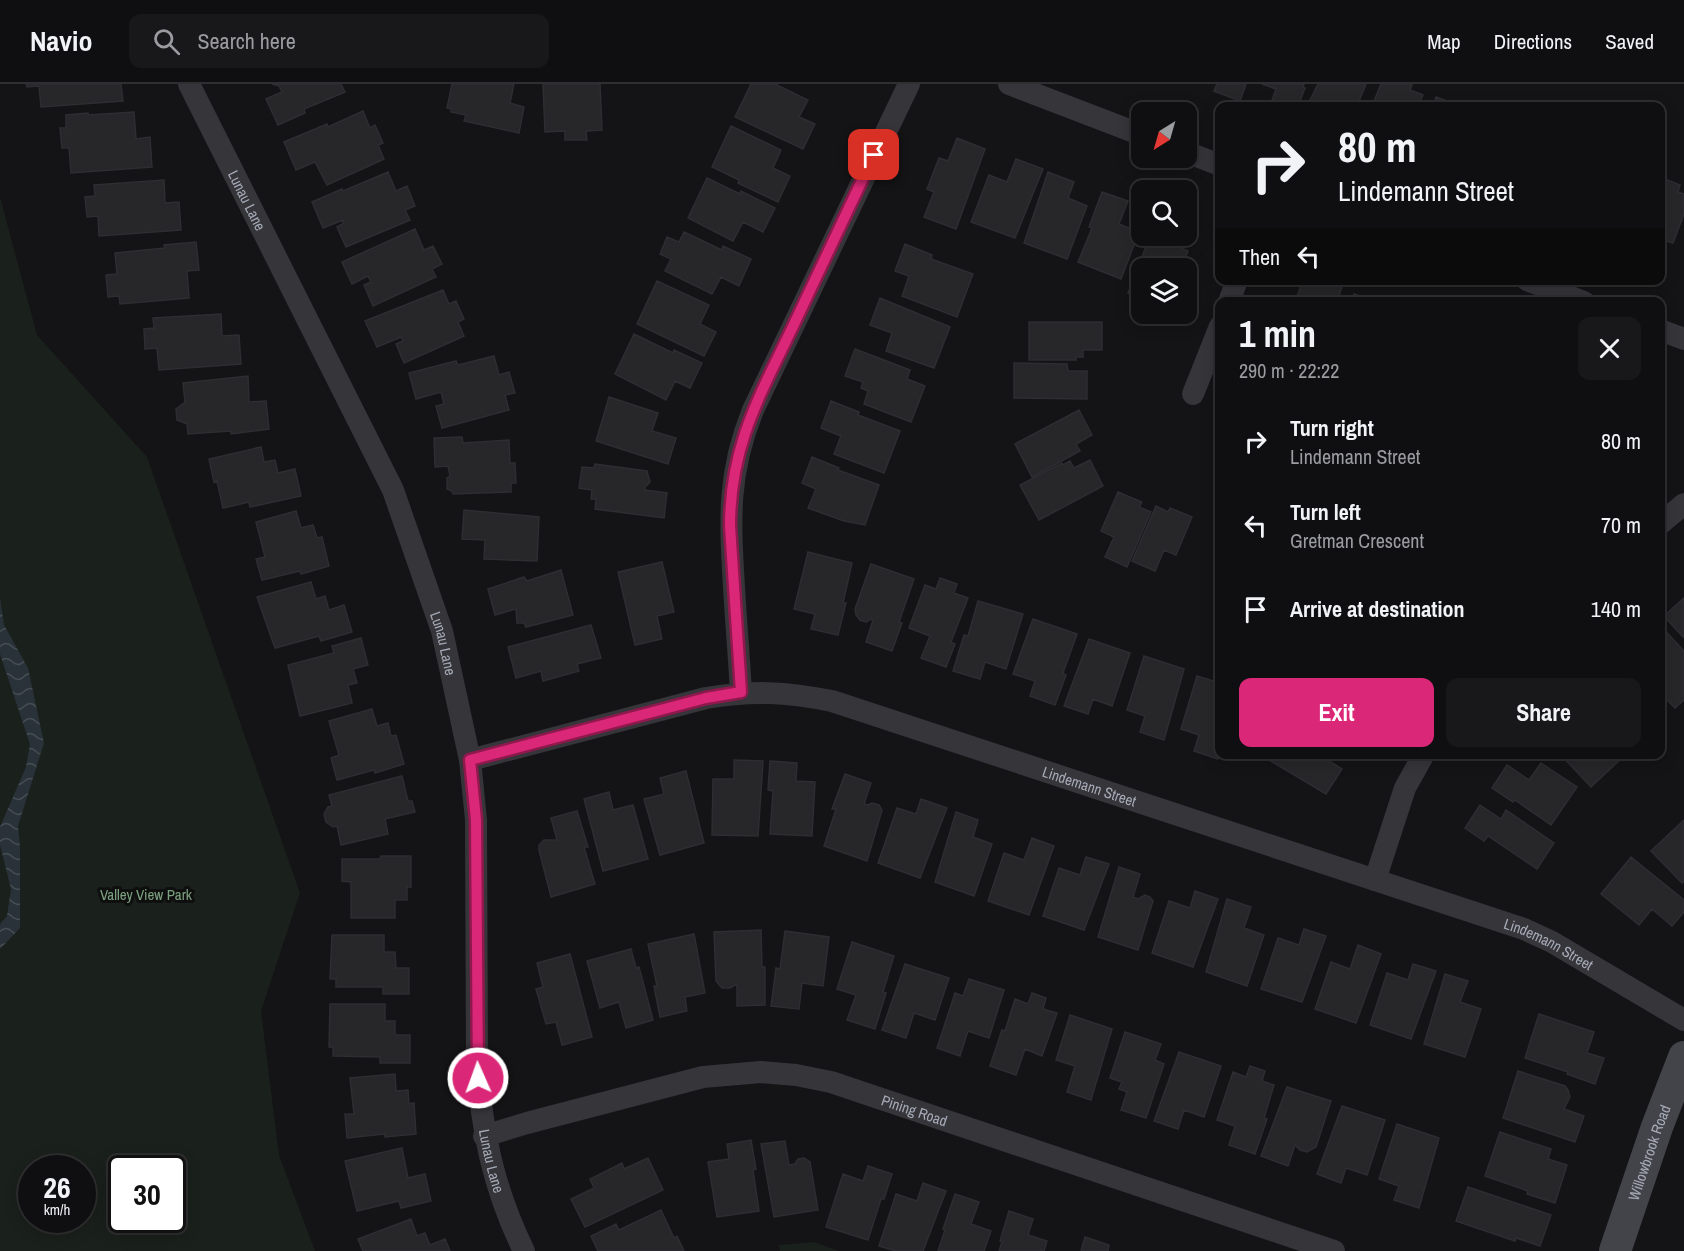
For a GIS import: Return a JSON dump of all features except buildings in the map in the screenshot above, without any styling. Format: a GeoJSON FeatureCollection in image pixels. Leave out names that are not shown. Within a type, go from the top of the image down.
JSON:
{"type":"FeatureCollection","features":[{"type":"Feature","properties":{"kind":"street","name":"Lunau Lane"},"geometry":{"type":"LineString","coordinates":[[189,84],[393,490],[442,631],[470,760],[476,820],[477,1059],[484,1136],[495,1180],[510,1222],[524,1251]]}},
{"type":"Feature","properties":{"kind":"street"},"geometry":{"type":"LineString","coordinates":[[741,692],[730,526],[732,484],[740,445],[753,410],[909,84]]}},
{"type":"Feature","properties":{"kind":"street"},"geometry":{"type":"LineString","coordinates":[[1009,84],[1131,131]]}},
{"type":"Feature","properties":{"kind":"street"},"geometry":{"type":"LineString","coordinates":[[1197,156],[1215,163]]}},
{"type":"Feature","properties":{"kind":"street"},"geometry":{"type":"LineString","coordinates":[[1540,285],[1571,297]]}},
{"type":"Feature","properties":{"kind":"street"},"geometry":{"type":"LineString","coordinates":[[1665,332],[1684,339]]}},
{"type":"Feature","properties":{"kind":"street"},"geometry":{"type":"LineString","coordinates":[[1193,394],[1215,339]]}},
{"type":"Feature","properties":{"kind":"street"},"geometry":{"type":"LineString","coordinates":[[1665,520],[1684,504]]}},
{"type":"Feature","properties":{"kind":"street","name":"Lindemann Street"},"geometry":{"type":"LineString","coordinates":[[470,760],[706,698],[741,692],[803,695],[848,704],[1524,929],[1552,942],[1684,1020]]}},
{"type":"Feature","properties":{"kind":"street"},"geometry":{"type":"LineString","coordinates":[[1375,880],[1405,788],[1421,759]]}},
{"type":"Feature","properties":{"kind":"street","name":"Willowbrook Road"},"geometry":{"type":"LineString","coordinates":[[1615,1251],[1657,1127],[1684,1058]]}},
{"type":"Feature","properties":{"kind":"street","name":"Pining Road"},"geometry":{"type":"LineString","coordinates":[[484,1136],[703,1077],[761,1072],[796,1075],[831,1082],[1334,1251]]}},
{"type":"Feature","properties":{"kind":"green space","name":"Valley View Park"},"geometry":{"type":"Polygon","coordinates":[[[0,197],[37,335],[147,457],[300,893],[261,1011],[279,1155],[315,1251],[0,1251],[0,197]]]}},
{"type":"Feature","properties":{"kind":"green space"},"geometry":{"type":"Polygon","coordinates":[[[814,1242],[839,1251],[780,1251],[779,1245],[814,1242]]]}},
{"type":"Feature","properties":{"kind":"water"},"geometry":{"type":"Polygon","coordinates":[[[0,599],[4,625],[28,668],[44,743],[18,826],[20,928],[0,949],[0,924],[7,916],[11,889],[0,845],[0,827],[26,767],[30,744],[0,654],[0,599]]]}},
{"type":"Feature","properties":{"kind":"route"},"geometry":{"type":"LineString","coordinates":[[478,1078],[476,820],[470,760],[706,698],[741,692],[730,526],[732,484],[740,445],[753,410],[874,155]]}}]}
